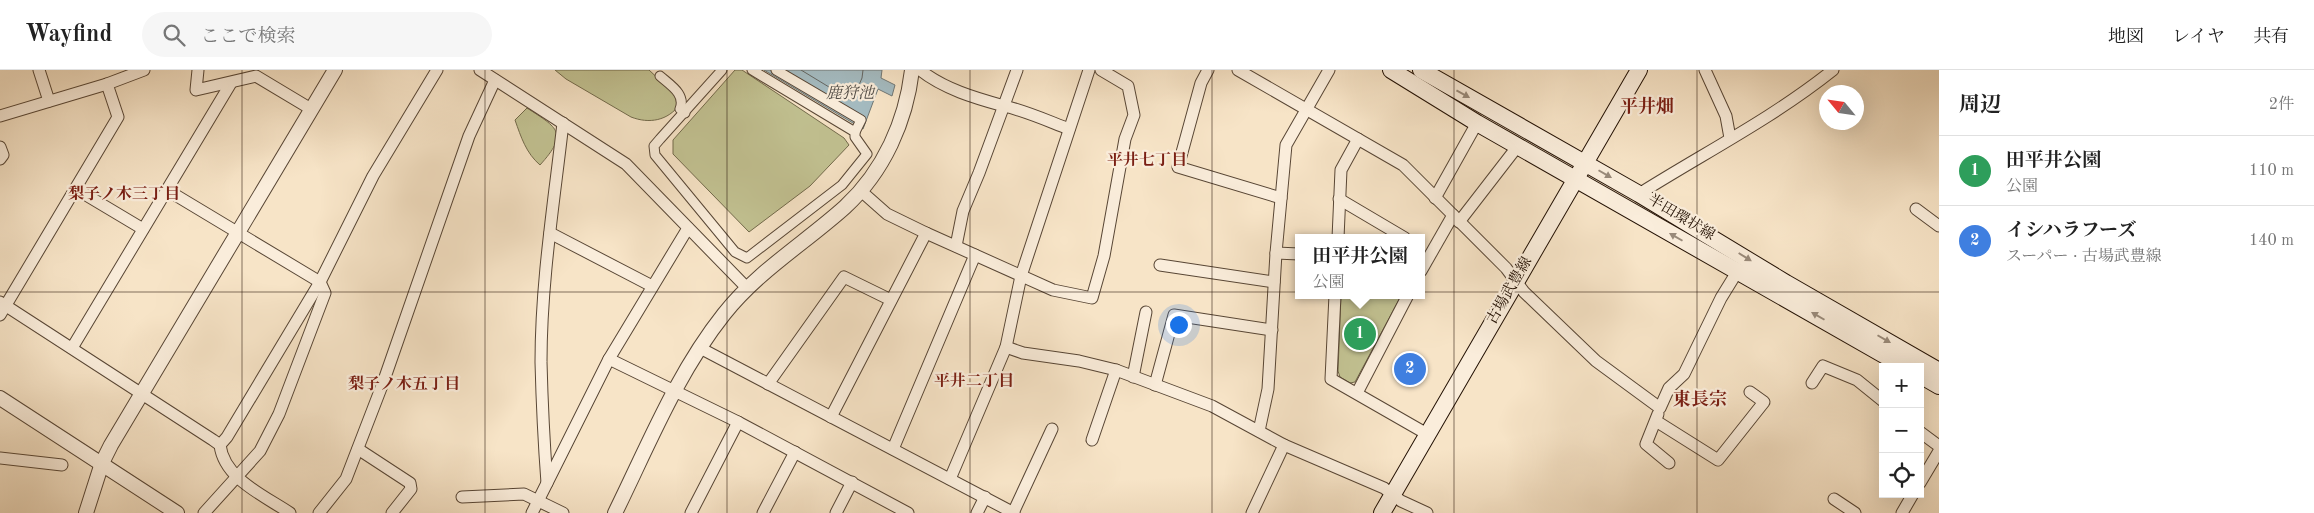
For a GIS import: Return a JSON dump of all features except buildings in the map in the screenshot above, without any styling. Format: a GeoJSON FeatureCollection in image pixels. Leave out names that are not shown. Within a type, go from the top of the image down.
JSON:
{"type":"FeatureCollection","features":[{"type":"Feature","properties":{"kind":"main road","name":"半田環状線"},"geometry":{"type":"LineString","coordinates":[[1391,70],[1476,124],[1737,272],[1773,290],[1898,363]]}},
{"type":"Feature","properties":{"kind":"main road","name":"古場武豊線"},"geometry":{"type":"LineString","coordinates":[[1382,513],[1639,70]]}},
{"type":"Feature","properties":{"kind":"main road","name":"半田環状線"},"geometry":{"type":"LineString","coordinates":[[1430,72],[1640,194],[1786,283],[1939,371]]}},
{"type":"Feature","properties":{"kind":"main road"},"geometry":{"type":"LineString","coordinates":[[1924,378],[1939,386]]}},
{"type":"Feature","properties":{"kind":"street"},"geometry":{"type":"LineString","coordinates":[[39,70],[48,101]]}},
{"type":"Feature","properties":{"kind":"street"},"geometry":{"type":"LineString","coordinates":[[0,116],[108,84],[144,70]]}},
{"type":"Feature","properties":{"kind":"street"},"geometry":{"type":"LineString","coordinates":[[198,70],[196,90],[256,76],[311,109]]}},
{"type":"Feature","properties":{"kind":"street"},"geometry":{"type":"LineString","coordinates":[[86,513],[102,463],[141,393],[335,70]]}},
{"type":"Feature","properties":{"kind":"street"},"geometry":{"type":"LineString","coordinates":[[290,513],[237,478],[220,451],[220,445],[227,438],[320,282],[373,176],[437,70]]}},
{"type":"Feature","properties":{"kind":"street"},"geometry":{"type":"LineString","coordinates":[[480,70],[626,164],[747,288]]}},
{"type":"Feature","properties":{"kind":"street"},"geometry":{"type":"LineString","coordinates":[[722,70],[654,146],[655,155],[735,252],[743,258],[752,256],[832,195],[860,170],[867,154],[855,136],[861,120],[777,71],[772,82]]}},
{"type":"Feature","properties":{"kind":"street"},"geometry":{"type":"LineString","coordinates":[[752,70],[855,132]]}},
{"type":"Feature","properties":{"kind":"street"},"geometry":{"type":"LineString","coordinates":[[615,513],[675,392],[700,348],[724,314],[747,288],[845,207],[861,191],[884,157],[896,134],[904,110],[912,70]]}},
{"type":"Feature","properties":{"kind":"street"},"geometry":{"type":"LineString","coordinates":[[920,70],[942,84],[991,104],[1003,106],[1069,129]]}},
{"type":"Feature","properties":{"kind":"street"},"geometry":{"type":"LineString","coordinates":[[956,246],[963,212],[1017,70]]}},
{"type":"Feature","properties":{"kind":"street"},"geometry":{"type":"LineString","coordinates":[[950,479],[1006,347],[1021,276],[1089,70]]}},
{"type":"Feature","properties":{"kind":"street"},"geometry":{"type":"LineString","coordinates":[[861,191],[887,214],[926,233],[1053,290],[1092,298],[1104,256],[1125,139],[1134,115],[1128,86],[1101,70]]}},
{"type":"Feature","properties":{"kind":"street"},"geometry":{"type":"LineString","coordinates":[[1208,70],[1201,83],[1178,167],[1281,198]]}},
{"type":"Feature","properties":{"kind":"street"},"geometry":{"type":"LineString","coordinates":[[1238,70],[1403,165],[1456,218],[1516,281],[1524,292],[1596,361],[1660,408]]}},
{"type":"Feature","properties":{"kind":"street"},"geometry":{"type":"LineString","coordinates":[[1259,431],[1266,400],[1276,253],[1286,145],[1328,70]]}},
{"type":"Feature","properties":{"kind":"street"},"geometry":{"type":"LineString","coordinates":[[1640,194],[1793,99],[1833,70]]}},
{"type":"Feature","properties":{"kind":"street"},"geometry":{"type":"LineString","coordinates":[[1709,72],[1726,116],[1730,138]]}},
{"type":"Feature","properties":{"kind":"street"},"geometry":{"type":"LineString","coordinates":[[660,76],[679,94],[682,103],[680,109],[685,113]]}},
{"type":"Feature","properties":{"kind":"street"},"geometry":{"type":"LineString","coordinates":[[319,513],[346,479],[469,136],[495,80]]}},
{"type":"Feature","properties":{"kind":"street"},"geometry":{"type":"LineString","coordinates":[[72,348],[231,83]]}},
{"type":"Feature","properties":{"kind":"street"},"geometry":{"type":"LineString","coordinates":[[108,84],[118,118],[2,308],[72,348],[220,445]]}},
{"type":"Feature","properties":{"kind":"street"},"geometry":{"type":"LineString","coordinates":[[813,107],[819,96]]}},
{"type":"Feature","properties":{"kind":"street"},"geometry":{"type":"LineString","coordinates":[[547,483],[541,362],[550,233],[563,124]]}},
{"type":"Feature","properties":{"kind":"street"},"geometry":{"type":"LineString","coordinates":[[1435,198],[1476,124]]}},
{"type":"Feature","properties":{"kind":"street"},"geometry":{"type":"LineString","coordinates":[[1338,234],[1341,170],[1358,139]]}},
{"type":"Feature","properties":{"kind":"street"},"geometry":{"type":"LineString","coordinates":[[0,147],[2,155],[0,159]]}},
{"type":"Feature","properties":{"kind":"street"},"geometry":{"type":"LineString","coordinates":[[1426,250],[1517,147]]}},
{"type":"Feature","properties":{"kind":"street"},"geometry":{"type":"LineString","coordinates":[[76,189],[143,229]]}},
{"type":"Feature","properties":{"kind":"street"},"geometry":{"type":"LineString","coordinates":[[167,190],[320,282],[325,292],[279,414],[260,451],[204,513]]}},
{"type":"Feature","properties":{"kind":"street"},"geometry":{"type":"LineString","coordinates":[[1340,199],[1398,234]]}},
{"type":"Feature","properties":{"kind":"street"},"geometry":{"type":"LineString","coordinates":[[1916,209],[1939,226]]}},
{"type":"Feature","properties":{"kind":"street"},"geometry":{"type":"LineString","coordinates":[[532,513],[609,359],[688,228]]}},
{"type":"Feature","properties":{"kind":"street"},"geometry":{"type":"LineString","coordinates":[[550,233],[652,286]]}},
{"type":"Feature","properties":{"kind":"street"},"geometry":{"type":"LineString","coordinates":[[831,417],[926,233]]}},
{"type":"Feature","properties":{"kind":"street"},"geometry":{"type":"LineString","coordinates":[[1276,253],[1295,254]]}},
{"type":"Feature","properties":{"kind":"street"},"geometry":{"type":"LineString","coordinates":[[893,449],[975,255]]}},
{"type":"Feature","properties":{"kind":"street"},"geometry":{"type":"LineString","coordinates":[[1160,264],[1274,282]]}},
{"type":"Feature","properties":{"kind":"street"},"geometry":{"type":"LineString","coordinates":[[1669,463],[1646,444],[1669,388],[1684,374],[1721,298],[1737,272]]}},
{"type":"Feature","properties":{"kind":"street"},"geometry":{"type":"LineString","coordinates":[[768,384],[844,277],[891,300]]}},
{"type":"Feature","properties":{"kind":"street"},"geometry":{"type":"LineString","coordinates":[[1335,299],[1331,379],[1427,434]]}},
{"type":"Feature","properties":{"kind":"street"},"geometry":{"type":"LineString","coordinates":[[1357,393],[1406,299]]}},
{"type":"Feature","properties":{"kind":"street"},"geometry":{"type":"LineString","coordinates":[[1133,377],[1146,312]]}},
{"type":"Feature","properties":{"kind":"street"},"geometry":{"type":"LineString","coordinates":[[1155,385],[1174,315],[1272,330]]}},
{"type":"Feature","properties":{"kind":"street"},"geometry":{"type":"LineString","coordinates":[[1006,347],[1023,353],[1079,361],[1116,370],[1212,406],[1284,445],[1384,488],[1393,495],[1427,513]]}},
{"type":"Feature","properties":{"kind":"street"},"geometry":{"type":"LineString","coordinates":[[700,348],[1014,513],[1052,429]]}},
{"type":"Feature","properties":{"kind":"street"},"geometry":{"type":"LineString","coordinates":[[609,359],[738,422],[908,513]]}},
{"type":"Feature","properties":{"kind":"street"},"geometry":{"type":"LineString","coordinates":[[1812,383],[1823,366],[1857,380],[1879,398]]}},
{"type":"Feature","properties":{"kind":"street"},"geometry":{"type":"LineString","coordinates":[[1092,440],[1116,370]]}},
{"type":"Feature","properties":{"kind":"street"},"geometry":{"type":"LineString","coordinates":[[1656,421],[1718,460],[1764,402],[1750,392]]}},
{"type":"Feature","properties":{"kind":"street"},"geometry":{"type":"LineString","coordinates":[[0,398],[177,513]]}},
{"type":"Feature","properties":{"kind":"street"},"geometry":{"type":"LineString","coordinates":[[691,513],[738,422]]}},
{"type":"Feature","properties":{"kind":"street"},"geometry":{"type":"LineString","coordinates":[[1924,435],[1939,446]]}},
{"type":"Feature","properties":{"kind":"street"},"geometry":{"type":"LineString","coordinates":[[1252,513],[1284,445]]}},
{"type":"Feature","properties":{"kind":"street"},"geometry":{"type":"LineString","coordinates":[[358,449],[410,483],[411,489],[392,513]]}},
{"type":"Feature","properties":{"kind":"street"},"geometry":{"type":"LineString","coordinates":[[1924,476],[1939,451]]}},
{"type":"Feature","properties":{"kind":"street"},"geometry":{"type":"LineString","coordinates":[[763,513],[795,452]]}},
{"type":"Feature","properties":{"kind":"street"},"geometry":{"type":"LineString","coordinates":[[0,458],[62,465]]}},
{"type":"Feature","properties":{"kind":"street"},"geometry":{"type":"LineString","coordinates":[[836,513],[852,482]]}},
{"type":"Feature","properties":{"kind":"street"},"geometry":{"type":"LineString","coordinates":[[462,497],[524,494],[563,513]]}},
{"type":"Feature","properties":{"kind":"street"},"geometry":{"type":"LineString","coordinates":[[977,513],[985,497]]}},
{"type":"Feature","properties":{"kind":"street"},"geometry":{"type":"LineString","coordinates":[[1902,513],[1911,498]]}},
{"type":"Feature","properties":{"kind":"street"},"geometry":{"type":"LineString","coordinates":[[1834,500],[1855,513]]}},
{"type":"Feature","properties":{"kind":"green space"},"geometry":{"type":"Polygon","coordinates":[[[555,70],[649,70],[678,97],[680,104],[670,114],[658,120],[638,119],[631,117],[566,79],[555,70]]]}},
{"type":"Feature","properties":{"kind":"green space"},"geometry":{"type":"Polygon","coordinates":[[[735,70],[742,70],[844,138],[849,145],[810,186],[749,232],[673,154],[673,140],[735,70]]]}},
{"type":"Feature","properties":{"kind":"green space"},"geometry":{"type":"Polygon","coordinates":[[[527,108],[546,121],[556,132],[555,145],[540,165],[528,150],[515,120],[527,108]]]}},
{"type":"Feature","properties":{"kind":"green space"},"geometry":{"type":"Polygon","coordinates":[[[1341,299],[1399,299],[1355,382],[1350,383],[1340,377],[1338,371],[1341,299]]]}},
{"type":"Feature","properties":{"kind":"water","name":"鹿狩池"},"geometry":{"type":"Polygon","coordinates":[[[764,70],[882,70],[881,78],[895,85],[892,96],[878,89],[863,129],[764,70]]]}},
{"type":"Feature","properties":{"kind":"place","name":"田平井公園"},"geometry":{"type":"Point","coordinates":[1360,334]}},
{"type":"Feature","properties":{"kind":"place","name":"イシハラフーズ"},"geometry":{"type":"Point","coordinates":[1410,369]}},
{"type":"Feature","properties":{"kind":"district","name":"平井畑"},"geometry":{"type":"Point","coordinates":[1647,107]}},
{"type":"Feature","properties":{"kind":"district","name":"平井七丁目"},"geometry":{"type":"Point","coordinates":[1147,161]}},
{"type":"Feature","properties":{"kind":"district","name":"梨子ノ木三丁目"},"geometry":{"type":"Point","coordinates":[124,195]}},
{"type":"Feature","properties":{"kind":"district","name":"平井二丁目"},"geometry":{"type":"Point","coordinates":[974,382]}},
{"type":"Feature","properties":{"kind":"district","name":"梨子ノ木五丁目"},"geometry":{"type":"Point","coordinates":[404,385]}},
{"type":"Feature","properties":{"kind":"district","name":"東長宗"},"geometry":{"type":"Point","coordinates":[1700,400]}}]}
